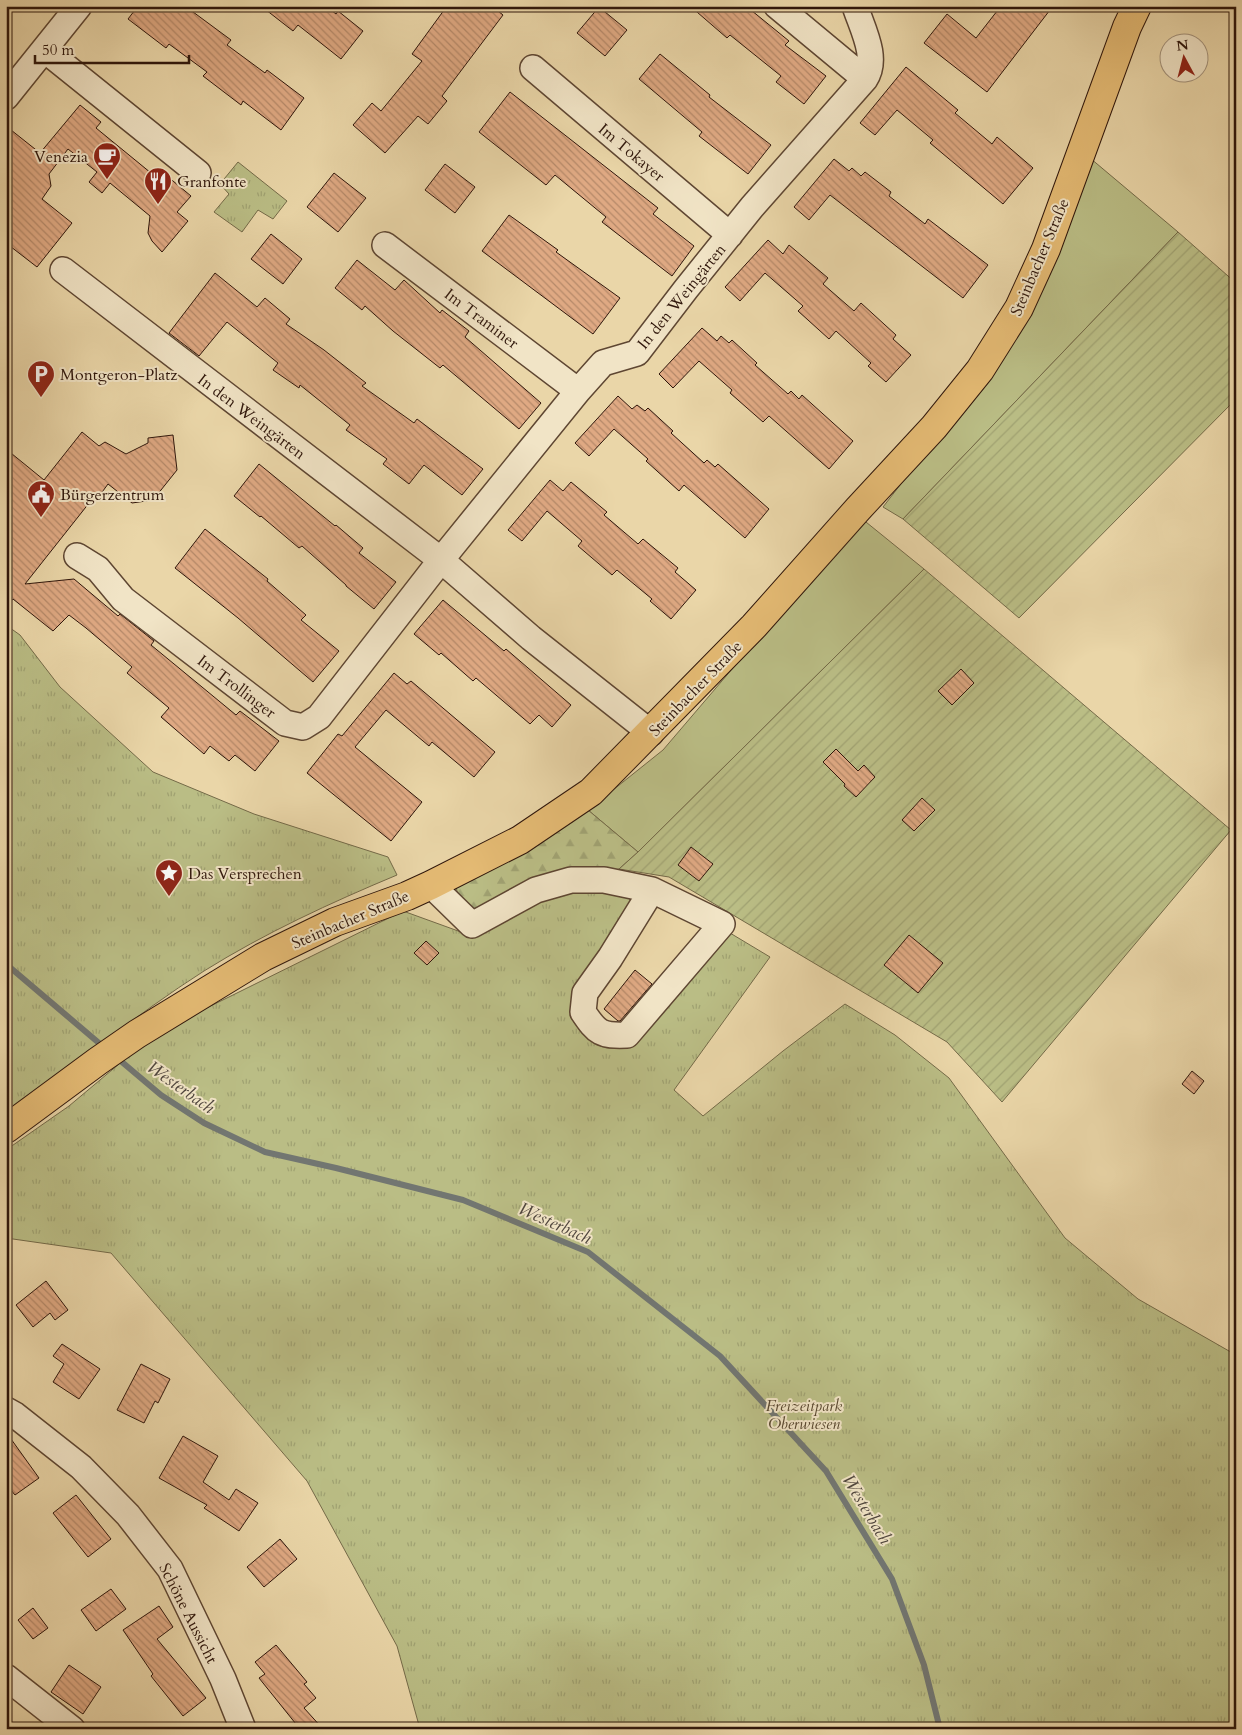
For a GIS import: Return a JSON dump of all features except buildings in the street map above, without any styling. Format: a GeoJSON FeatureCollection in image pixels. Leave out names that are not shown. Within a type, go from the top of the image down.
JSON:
{"type":"FeatureCollection","features":[{"type":"Feature","properties":{"kind":"main road","name":"Steinbacher Straße"},"geometry":{"type":"LineString","coordinates":[[6,1129],[98,1061],[263,957],[335,922],[431,885],[520,840],[592,792],[754,626],[858,509],[934,428],[980,370],[1019,308],[1046,249],[1127,27],[1137,6]]}},
{"type":"Feature","properties":{"kind":"street"},"geometry":{"type":"LineString","coordinates":[[6,97],[79,6]]}},
{"type":"Feature","properties":{"kind":"street"},"geometry":{"type":"LineString","coordinates":[[777,6],[865,79]]}},
{"type":"Feature","properties":{"kind":"street","name":"In den Weingärten"},"geometry":{"type":"LineString","coordinates":[[441,560],[578,391],[603,363],[637,353],[752,207],[823,129],[865,79],[870,72],[872,62],[855,6]]}},
{"type":"Feature","properties":{"kind":"street"},"geometry":{"type":"LineString","coordinates":[[45,50],[198,173]]}},
{"type":"Feature","properties":{"kind":"street","name":"Im Tokayer"},"geometry":{"type":"LineString","coordinates":[[533,68],[730,235]]}},
{"type":"Feature","properties":{"kind":"street","name":"Im Traminer"},"geometry":{"type":"LineString","coordinates":[[385,246],[578,391]]}},
{"type":"Feature","properties":{"kind":"street","name":"In den Weingärten"},"geometry":{"type":"LineString","coordinates":[[63,270],[441,560],[531,638],[651,733]]}},
{"type":"Feature","properties":{"kind":"street","name":"Im Trollinger"},"geometry":{"type":"LineString","coordinates":[[78,556],[98,569],[123,599],[285,723],[304,727],[319,717],[441,560]]}},
{"type":"Feature","properties":{"kind":"street"},"geometry":{"type":"LineString","coordinates":[[431,885],[472,925],[536,890],[571,880],[604,880],[652,890],[722,924],[626,1034],[609,1036],[594,1029],[583,1012],[585,993],[610,958],[652,890]]}},
{"type":"Feature","properties":{"kind":"street","name":"Schöne Aussicht"},"geometry":{"type":"LineString","coordinates":[[6,1410],[81,1467],[128,1515],[170,1569],[223,1679],[243,1729]]}},
{"type":"Feature","properties":{"kind":"street"},"geometry":{"type":"LineString","coordinates":[[6,1677],[72,1729]]}},
{"type":"Feature","properties":{"kind":"green space"},"geometry":{"type":"Polygon","coordinates":[[[1090,158],[1178,232],[903,519],[883,507],[1023,327],[1090,158]]]}},
{"type":"Feature","properties":{"kind":"green space"},"geometry":{"type":"Polygon","coordinates":[[[238,162],[287,201],[273,219],[258,210],[242,232],[214,212],[229,194],[220,184],[238,162]]]}},
{"type":"Feature","properties":{"kind":"green space"},"geometry":{"type":"Polygon","coordinates":[[[1178,232],[1236,283],[1236,399],[1019,618],[903,519],[1178,232]]]}},
{"type":"Feature","properties":{"kind":"green space"},"geometry":{"type":"Polygon","coordinates":[[[861,518],[924,569],[638,852],[588,810],[663,750],[861,518]]]}},
{"type":"Feature","properties":{"kind":"green space"},"geometry":{"type":"Polygon","coordinates":[[[924,569],[1231,830],[1002,1102],[947,1042],[669,877],[619,869],[924,569]]]}},
{"type":"Feature","properties":{"kind":"green space"},"geometry":{"type":"Polygon","coordinates":[[[6,625],[20,635],[60,687],[153,772],[254,814],[388,857],[397,875],[298,919],[204,971],[128,1024],[6,1118],[6,625]]]}},
{"type":"Feature","properties":{"kind":"green space"},"geometry":{"type":"Polygon","coordinates":[[[588,810],[638,852],[619,869],[475,913],[460,907],[456,886],[588,810]]]}},
{"type":"Feature","properties":{"kind":"green space","name":"Freizeitpark Oberwiesen"},"geometry":{"type":"Polygon","coordinates":[[[623,890],[631,901],[577,988],[570,1016],[582,1032],[594,1042],[606,1048],[627,1043],[725,930],[770,957],[674,1090],[703,1116],[845,1004],[895,1035],[949,1078],[1065,1238],[1138,1299],[1236,1355],[1236,1729],[420,1729],[397,1646],[307,1481],[111,1253],[6,1238],[6,1150],[69,1106],[156,1033],[403,911],[472,936],[536,894],[623,890]]]}},
{"type":"Feature","properties":{"kind":"waterway","name":"Westerbach"},"geometry":{"type":"LineString","coordinates":[[6,964],[106,1049]]}},
{"type":"Feature","properties":{"kind":"waterway","name":"Westerbach"},"geometry":{"type":"LineString","coordinates":[[116,1057],[161,1095],[204,1123],[265,1152],[463,1200],[588,1252],[720,1356],[826,1471],[892,1579],[924,1665],[940,1729]]}},
{"type":"Feature","properties":{"kind":"place","name":"Venezia"},"geometry":{"type":"Point","coordinates":[107,180]}},
{"type":"Feature","properties":{"kind":"place","name":"Granfonte"},"geometry":{"type":"Point","coordinates":[158,205]}},
{"type":"Feature","properties":{"kind":"place","name":"Montgeron-Platz"},"geometry":{"type":"Point","coordinates":[41,398]}},
{"type":"Feature","properties":{"kind":"place","name":"Bürgerzentrum"},"geometry":{"type":"Point","coordinates":[41,518]}},
{"type":"Feature","properties":{"kind":"place","name":"Das Versprechen"},"geometry":{"type":"Point","coordinates":[169,897]}}]}
